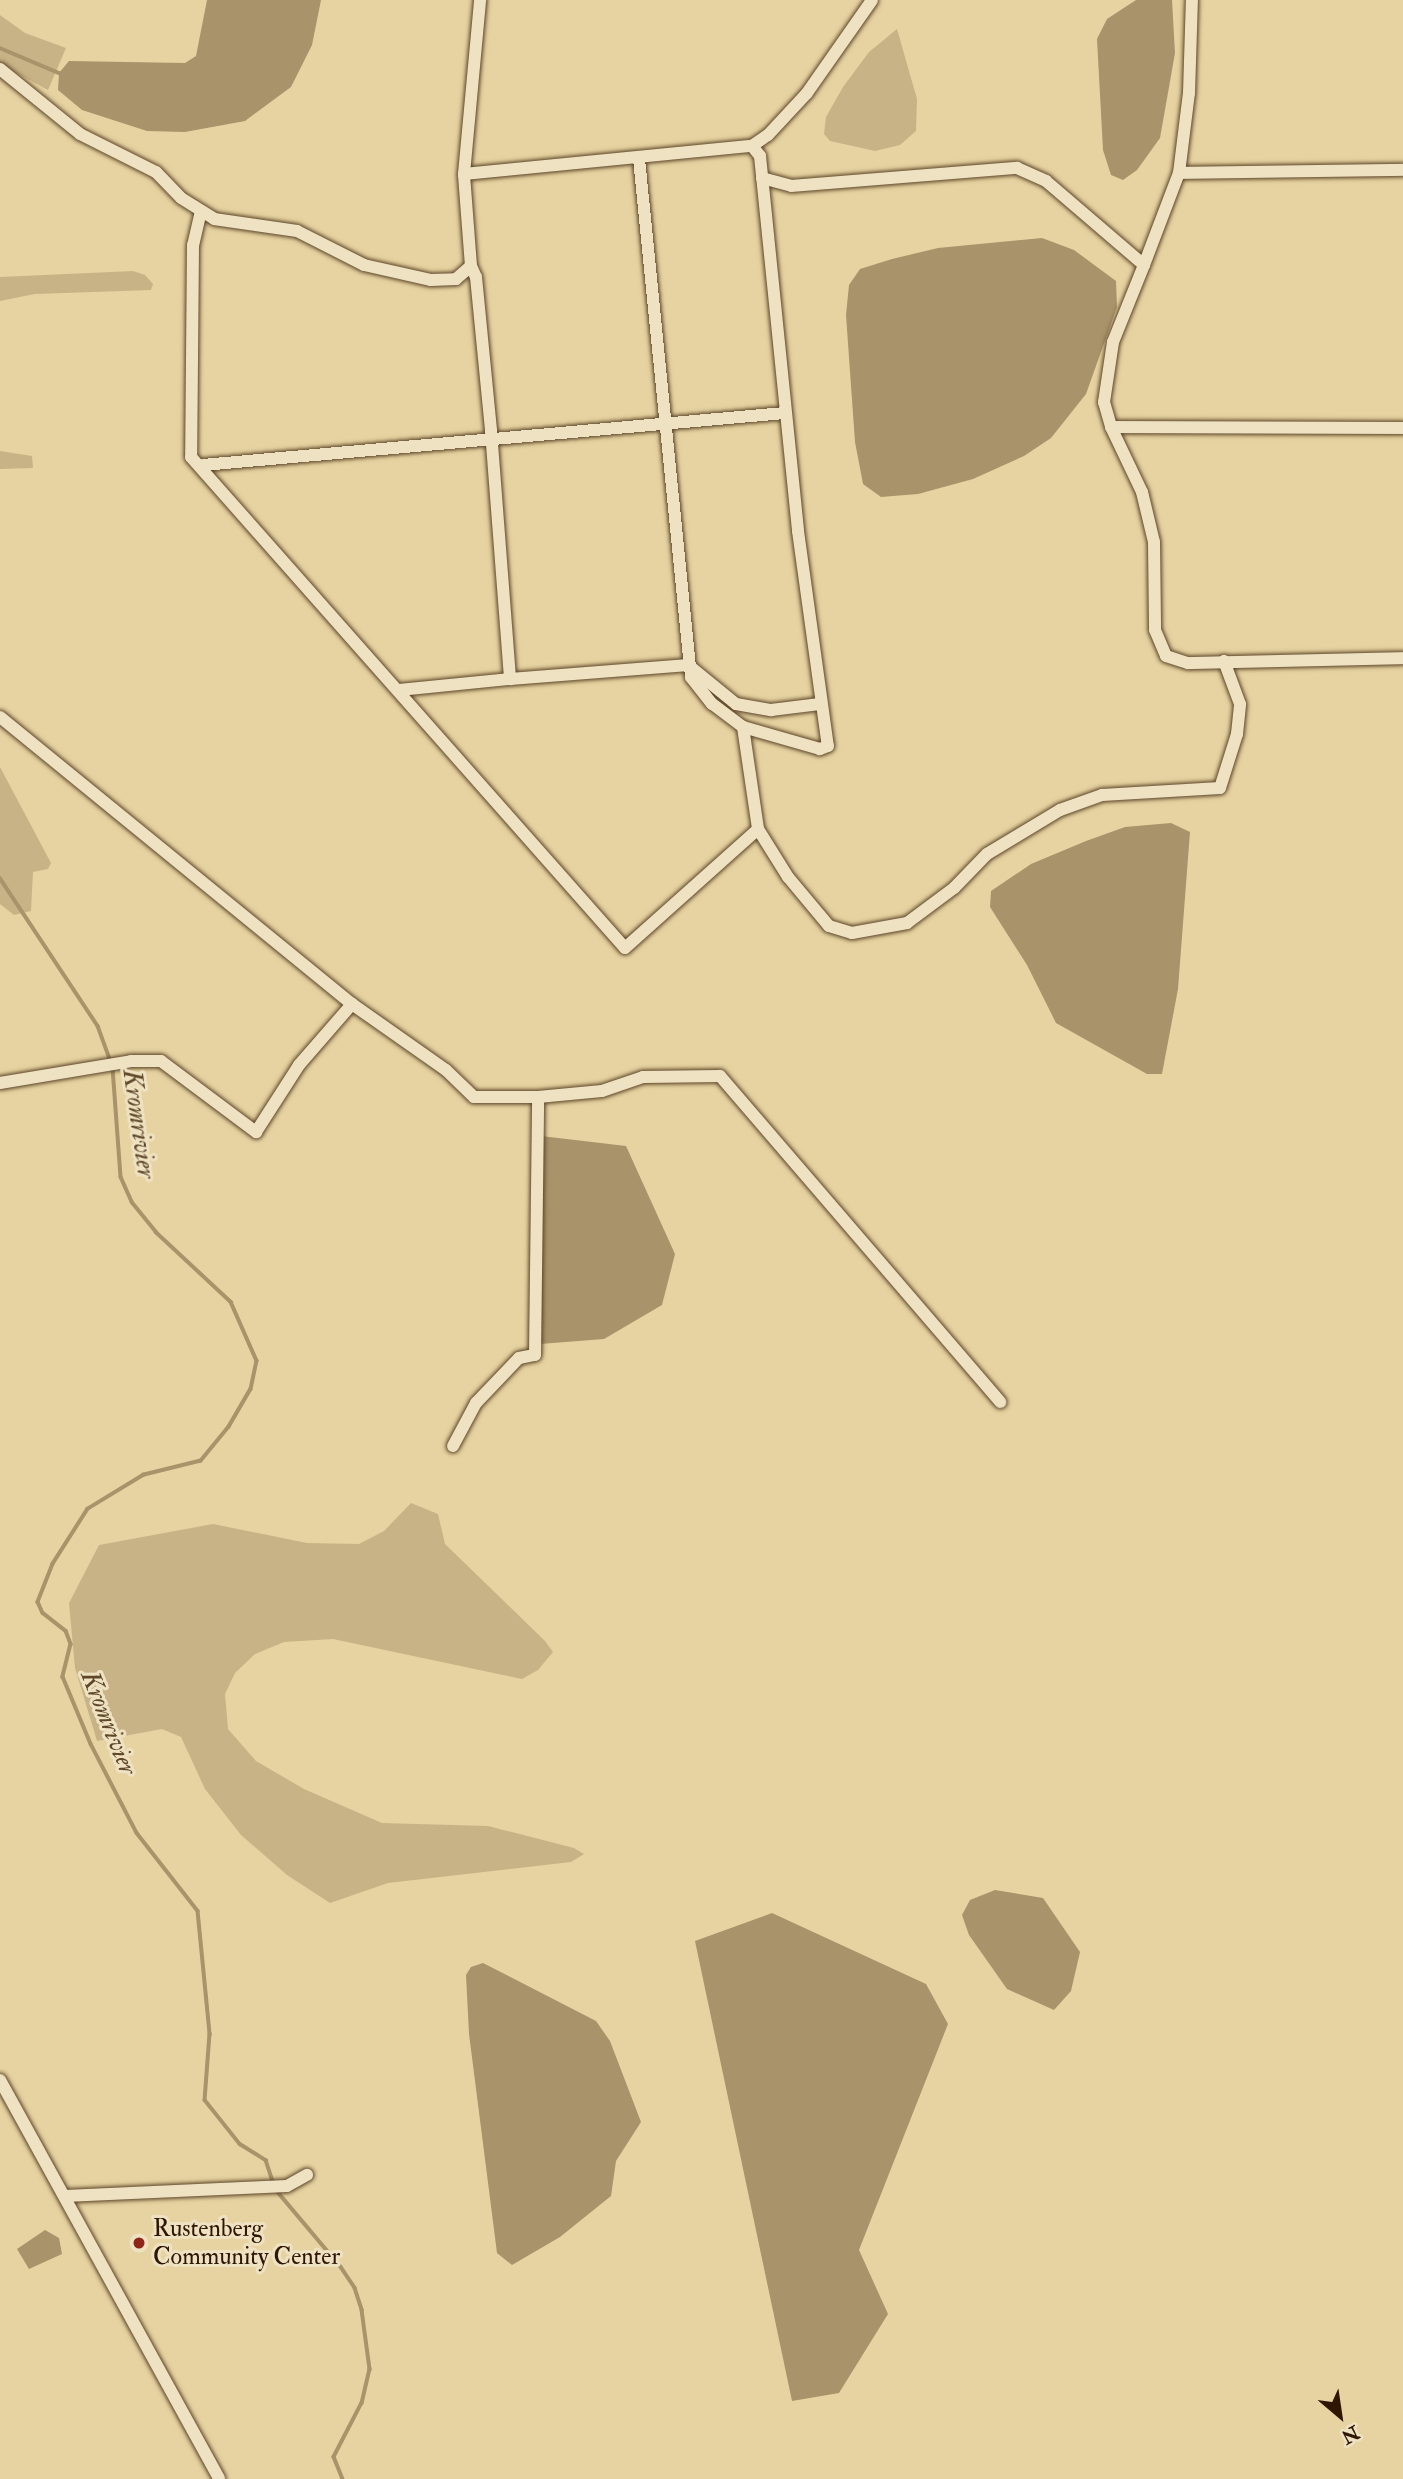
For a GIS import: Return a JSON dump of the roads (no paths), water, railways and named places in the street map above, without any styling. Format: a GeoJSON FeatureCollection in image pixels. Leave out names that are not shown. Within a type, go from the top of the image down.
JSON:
{"type":"FeatureCollection","features":[{"type":"Feature","properties":{"kind":"street"},"geometry":{"type":"LineString","coordinates":[[480,0],[464,174],[471,266],[476,277],[491,439],[510,679]]}},
{"type":"Feature","properties":{"kind":"street"},"geometry":{"type":"LineString","coordinates":[[464,174],[752,146],[807,93],[872,0]]}},
{"type":"Feature","properties":{"kind":"street"},"geometry":{"type":"LineString","coordinates":[[1192,0],[1189,93],[1179,173],[1113,342],[1104,387],[1111,427],[1142,492],[1154,542],[1155,630],[1166,656],[1188,663],[1403,658]]}},
{"type":"Feature","properties":{"kind":"street"},"geometry":{"type":"LineString","coordinates":[[0,69],[80,134],[156,172],[201,211],[227,223],[272,224],[297,231],[364,265],[414,278],[456,279],[471,266]]}},
{"type":"Feature","properties":{"kind":"street"},"geometry":{"type":"LineString","coordinates":[[639,159],[688,665],[699,691],[743,727],[820,749],[828,746],[820,704],[784,413],[760,156],[752,146]]}},
{"type":"Feature","properties":{"kind":"street"},"geometry":{"type":"LineString","coordinates":[[762,178],[791,186],[1017,167],[1046,181],[1144,265]]}},
{"type":"Feature","properties":{"kind":"street"},"geometry":{"type":"LineString","coordinates":[[1179,173],[1403,170]]}},
{"type":"Feature","properties":{"kind":"street"},"geometry":{"type":"LineString","coordinates":[[201,211],[193,246],[191,457],[203,466],[625,947],[758,829]]}},
{"type":"Feature","properties":{"kind":"street"},"geometry":{"type":"LineString","coordinates":[[203,466],[784,413]]}},
{"type":"Feature","properties":{"kind":"street"},"geometry":{"type":"LineString","coordinates":[[1111,427],[1403,428]]}},
{"type":"Feature","properties":{"kind":"street"},"geometry":{"type":"LineString","coordinates":[[743,727],[758,829],[788,877],[829,926],[852,933],[907,923],[954,888],[987,854],[1060,810],[1113,794],[1220,788],[1237,734],[1240,704],[1224,661]]}},
{"type":"Feature","properties":{"kind":"street"},"geometry":{"type":"LineString","coordinates":[[399,690],[688,665],[736,704],[771,710],[820,704]]}},
{"type":"Feature","properties":{"kind":"street"},"geometry":{"type":"LineString","coordinates":[[0,717],[352,1004],[367,1010],[446,1070],[474,1097],[538,1097],[602,1091],[643,1077],[720,1076],[1000,1402]]}},
{"type":"Feature","properties":{"kind":"street"},"geometry":{"type":"LineString","coordinates":[[0,1083],[131,1061],[161,1061],[256,1132],[299,1065],[352,1004]]}},
{"type":"Feature","properties":{"kind":"street"},"geometry":{"type":"LineString","coordinates":[[453,1446],[476,1403],[519,1358],[535,1355],[538,1097]]}},
{"type":"Feature","properties":{"kind":"street"},"geometry":{"type":"LineString","coordinates":[[0,2080],[219,2479]]}},
{"type":"Feature","properties":{"kind":"street"},"geometry":{"type":"LineString","coordinates":[[65,2196],[287,2186],[307,2175]]}},
{"type":"Feature","properties":{"kind":"waterway"},"geometry":{"type":"LineString","coordinates":[[0,48],[59,73]]}},
{"type":"Feature","properties":{"kind":"waterway","name":"Kromrivier"},"geometry":{"type":"LineString","coordinates":[[0,878],[98,1026],[111,1061]]}},
{"type":"Feature","properties":{"kind":"waterway","name":"Kromrivier"},"geometry":{"type":"LineString","coordinates":[[113,1068],[121,1177],[132,1202],[156,1232],[231,1302],[257,1361],[251,1389],[229,1427],[201,1461],[144,1475],[88,1509],[53,1564],[38,1602],[43,1613],[66,1631],[71,1644],[63,1677],[91,1744],[137,1833],[198,1911],[210,2034],[205,2100],[240,2144],[266,2160],[273,2182]]}},
{"type":"Feature","properties":{"kind":"waterway","name":"Kromrivier"},"geometry":{"type":"LineString","coordinates":[[277,2191],[341,2267],[355,2288],[362,2310],[370,2369],[362,2403],[334,2457],[343,2479]]}},
{"type":"Feature","properties":{"kind":"place","name":"Rustenberg Community Center"},"geometry":{"type":"Point","coordinates":[139,2243]}}]}
